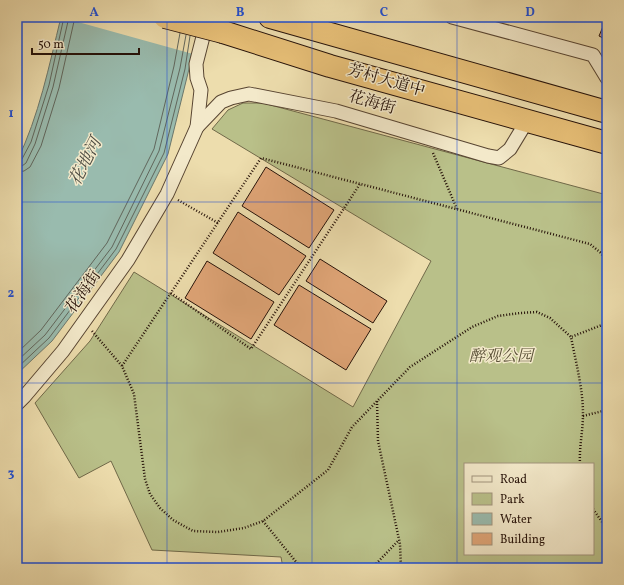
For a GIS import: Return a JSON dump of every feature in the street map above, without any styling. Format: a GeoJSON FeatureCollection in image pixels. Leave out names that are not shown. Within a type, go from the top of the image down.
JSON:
{"type":"FeatureCollection","features":[{"type":"Feature","properties":{"kind":"highway","name":"芳村大道中"},"geometry":{"type":"LineString","coordinates":[[166,17],[216,25],[330,66],[607,144]]}},
{"type":"Feature","properties":{"kind":"highway","name":"芳村大道中"},"geometry":{"type":"LineString","coordinates":[[270,17],[607,112]]}},
{"type":"Feature","properties":{"kind":"street"},"geometry":{"type":"LineString","coordinates":[[452,17],[593,54],[607,78]]}},
{"type":"Feature","properties":{"kind":"street","name":"花海街"},"geometry":{"type":"LineString","coordinates":[[17,404],[24,398],[63,351],[84,322],[128,260],[167,194],[197,127],[201,90],[200,83],[197,78],[196,64],[216,25]]}},
{"type":"Feature","properties":{"kind":"street"},"geometry":{"type":"LineString","coordinates":[[200,83],[213,95],[220,98],[231,98]]}},
{"type":"Feature","properties":{"kind":"street","name":"花海街"},"geometry":{"type":"LineString","coordinates":[[197,127],[221,102],[249,94],[336,111],[499,158],[510,149],[527,121]]}},
{"type":"Feature","properties":{"kind":"path"},"geometry":{"type":"LineString","coordinates":[[426,137],[457,209]]}},
{"type":"Feature","properties":{"kind":"path"},"geometry":{"type":"LineString","coordinates":[[122,366],[261,158],[590,244],[601,254],[607,263]]}},
{"type":"Feature","properties":{"kind":"path"},"geometry":{"type":"LineString","coordinates":[[171,293],[251,349],[360,184]]}},
{"type":"Feature","properties":{"kind":"path"},"geometry":{"type":"LineString","coordinates":[[167,194],[218,223]]}},
{"type":"Feature","properties":{"kind":"path"},"geometry":{"type":"LineString","coordinates":[[84,322],[122,366],[134,394],[145,478],[150,494],[160,508],[173,520],[193,531],[218,532],[244,528],[263,521],[328,470],[352,427],[410,367],[472,327],[498,316],[537,312],[550,318],[571,337],[583,398],[583,416],[579,452],[580,463]]}},
{"type":"Feature","properties":{"kind":"path"},"geometry":{"type":"LineString","coordinates":[[571,337],[607,323]]}},
{"type":"Feature","properties":{"kind":"path"},"geometry":{"type":"LineString","coordinates":[[377,401],[378,442],[399,540],[400,568]]}},
{"type":"Feature","properties":{"kind":"path"},"geometry":{"type":"LineString","coordinates":[[583,416],[607,410]]}},
{"type":"Feature","properties":{"kind":"path"},"geometry":{"type":"LineString","coordinates":[[594,510],[607,530]]}},
{"type":"Feature","properties":{"kind":"path"},"geometry":{"type":"LineString","coordinates":[[263,521],[301,568]]}},
{"type":"Feature","properties":{"kind":"path"},"geometry":{"type":"LineString","coordinates":[[372,568],[399,540]]}},
{"type":"Feature","properties":{"kind":"green space","name":"醉观公园"},"geometry":{"type":"Polygon","coordinates":[[[243,103],[263,103],[607,195],[607,568],[283,568],[281,557],[152,550],[111,461],[79,478],[35,403],[90,341],[134,272],[353,407],[431,261],[212,129],[228,110],[243,103]]]}},
{"type":"Feature","properties":{"kind":"water","name":"花地河"},"geometry":{"type":"Polygon","coordinates":[[[61,17],[198,17],[189,69],[168,154],[119,252],[52,341],[17,374],[17,161],[25,144],[37,109],[48,72],[61,17]]]}},
{"type":"Feature","properties":{"kind":"pier"},"geometry":{"type":"Polygon","coordinates":[[[60,17],[200,17],[193,54],[60,17]]]}},
{"type":"Feature","properties":{"kind":"building"},"geometry":{"type":"Polygon","coordinates":[[[607,17],[607,40],[599,36],[607,17]]]}},
{"type":"Feature","properties":{"kind":"building"},"geometry":{"type":"Polygon","coordinates":[[[266,167],[334,210],[309,248],[242,206],[266,167]]]}},
{"type":"Feature","properties":{"kind":"building"},"geometry":{"type":"Polygon","coordinates":[[[238,212],[306,256],[279,295],[213,253],[238,212]]]}},
{"type":"Feature","properties":{"kind":"building"},"geometry":{"type":"Polygon","coordinates":[[[320,259],[387,301],[373,323],[306,281],[320,259]]]}},
{"type":"Feature","properties":{"kind":"building"},"geometry":{"type":"Polygon","coordinates":[[[207,261],[274,302],[251,339],[185,298],[207,261]]]}},
{"type":"Feature","properties":{"kind":"building"},"geometry":{"type":"Polygon","coordinates":[[[299,285],[371,329],[346,370],[274,325],[299,285]]]}}]}
